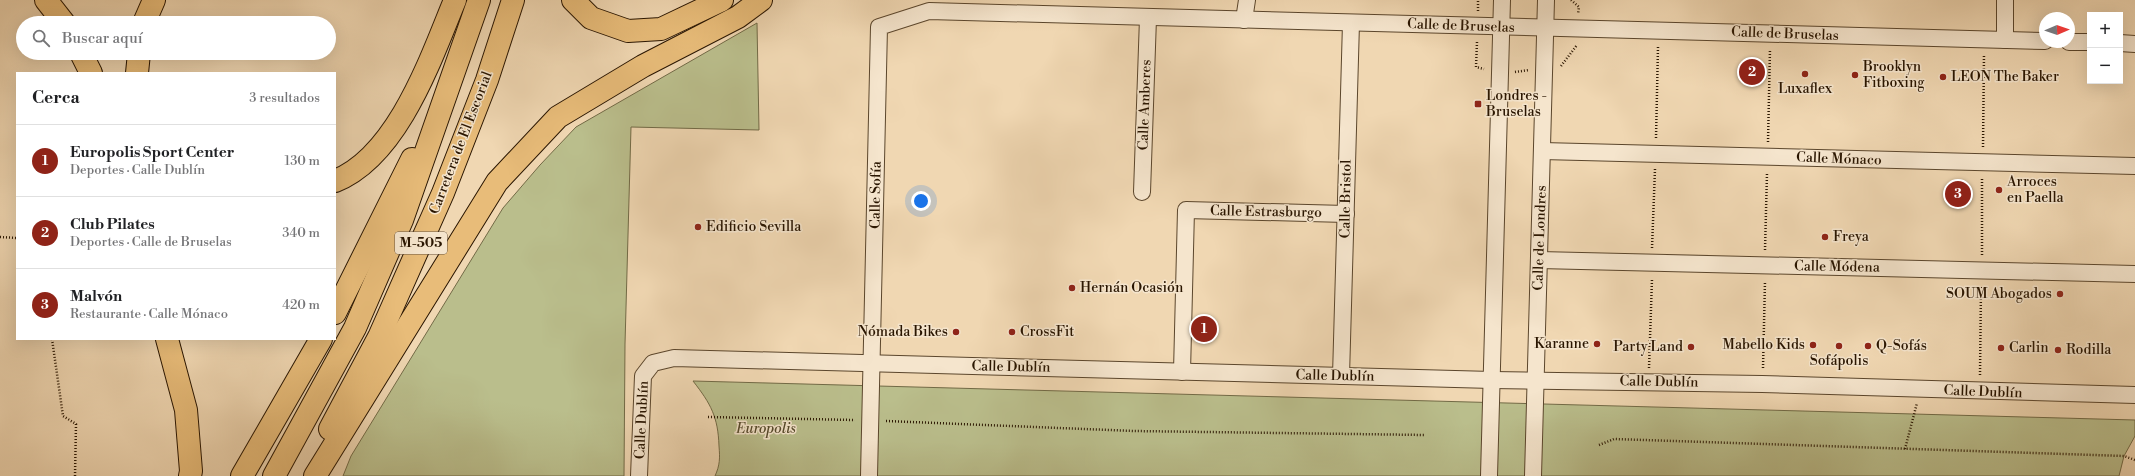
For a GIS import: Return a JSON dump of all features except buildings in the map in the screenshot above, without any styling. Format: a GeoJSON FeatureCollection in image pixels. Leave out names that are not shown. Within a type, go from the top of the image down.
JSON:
{"type":"FeatureCollection","features":[{"type":"Feature","properties":{"kind":"highway"},"geometry":{"type":"LineString","coordinates":[[46,0],[59,16]]}},
{"type":"Feature","properties":{"kind":"highway"},"geometry":{"type":"LineString","coordinates":[[147,16],[154,0]]}},
{"type":"Feature","properties":{"kind":"highway"},"geometry":{"type":"LineString","coordinates":[[336,181],[351,175],[386,140],[419,87],[455,0]]}},
{"type":"Feature","properties":{"kind":"highway","name":"Carretera de El Escorial"},"geometry":{"type":"LineString","coordinates":[[274,476],[355,328],[402,220],[479,0]]}},
{"type":"Feature","properties":{"kind":"highway","name":"Carretera de El Escorial"},"geometry":{"type":"LineString","coordinates":[[305,476],[379,337],[443,193],[487,80],[513,0]]}},
{"type":"Feature","properties":{"kind":"highway"},"geometry":{"type":"LineString","coordinates":[[573,0],[591,18],[628,31],[661,29],[722,0]]}},
{"type":"Feature","properties":{"kind":"highway"},"geometry":{"type":"LineString","coordinates":[[315,476],[498,182],[558,117],[643,66],[738,17],[761,0]]}},
{"type":"Feature","properties":{"kind":"highway"},"geometry":{"type":"LineString","coordinates":[[84,60],[90,72]]}},
{"type":"Feature","properties":{"kind":"highway"},"geometry":{"type":"LineString","coordinates":[[137,72],[138,60]]}},
{"type":"Feature","properties":{"kind":"highway","name":"M-505"},"geometry":{"type":"LineString","coordinates":[[336,311],[453,75]]}},
{"type":"Feature","properties":{"kind":"highway"},"geometry":{"type":"LineString","coordinates":[[167,340],[186,410],[191,471],[190,476]]}},
{"type":"Feature","properties":{"kind":"highway"},"geometry":{"type":"LineString","coordinates":[[242,476],[320,340]]}},
{"type":"Feature","properties":{"kind":"street"},"geometry":{"type":"LineString","coordinates":[[1244,20],[1247,0]]}},
{"type":"Feature","properties":{"kind":"street"},"geometry":{"type":"LineString","coordinates":[[1489,476],[1502,0]]}},
{"type":"Feature","properties":{"kind":"street","name":"Calle de Londres"},"geometry":{"type":"LineString","coordinates":[[1533,476],[1546,0]]}},
{"type":"Feature","properties":{"kind":"street"},"geometry":{"type":"LineString","coordinates":[[2005,0],[2005,40]]}},
{"type":"Feature","properties":{"kind":"street","name":"Calle de Bruselas"},"geometry":{"type":"LineString","coordinates":[[879,27],[929,6],[1148,18],[2039,41]]}},
{"type":"Feature","properties":{"kind":"street","name":"Calle Amberes"},"geometry":{"type":"LineString","coordinates":[[1142,192],[1148,18]]}},
{"type":"Feature","properties":{"kind":"street","name":"Calle Bristol"},"geometry":{"type":"LineString","coordinates":[[1341,376],[1350,23]]}},
{"type":"Feature","properties":{"kind":"street","name":"Calle Sofía"},"geometry":{"type":"LineString","coordinates":[[869,476],[873,364],[879,27]]}},
{"type":"Feature","properties":{"kind":"street"},"geometry":{"type":"LineString","coordinates":[[2075,42],[2087,42]]}},
{"type":"Feature","properties":{"kind":"street"},"geometry":{"type":"LineString","coordinates":[[2123,43],[2135,44]]}},
{"type":"Feature","properties":{"kind":"street","name":"Calle Mónaco"},"geometry":{"type":"LineString","coordinates":[[1542,151],[2135,166]]}},
{"type":"Feature","properties":{"kind":"street","name":"Calle Estrasburgo"},"geometry":{"type":"LineString","coordinates":[[1182,372],[1186,210],[1346,214]]}},
{"type":"Feature","properties":{"kind":"street","name":"Calle Módena"},"geometry":{"type":"LineString","coordinates":[[1539,260],[2135,274]]}},
{"type":"Feature","properties":{"kind":"street","name":"Calle Dublín"},"geometry":{"type":"LineString","coordinates":[[639,476],[643,376],[653,362],[674,358],[1492,380],[1762,384],[1980,392],[2135,395]]}},
{"type":"Feature","properties":{"kind":"path"},"geometry":{"type":"LineString","coordinates":[[1478,0],[1476,67],[1501,73],[1559,69],[1578,45],[1579,7],[1571,0]]}},
{"type":"Feature","properties":{"kind":"path"},"geometry":{"type":"LineString","coordinates":[[1649,382],[1658,31]]}},
{"type":"Feature","properties":{"kind":"path"},"geometry":{"type":"LineString","coordinates":[[1762,384],[1771,34]]}},
{"type":"Feature","properties":{"kind":"path"},"geometry":{"type":"LineString","coordinates":[[1980,392],[1984,40]]}},
{"type":"Feature","properties":{"kind":"path"},"geometry":{"type":"LineString","coordinates":[[0,237],[16,238]]}},
{"type":"Feature","properties":{"kind":"path"},"geometry":{"type":"LineString","coordinates":[[52,340],[63,416],[76,424],[75,476]]}},
{"type":"Feature","properties":{"kind":"path"},"geometry":{"type":"LineString","coordinates":[[1905,449],[1920,390]]}},
{"type":"Feature","properties":{"kind":"path"},"geometry":{"type":"LineString","coordinates":[[708,417],[871,420],[1134,431],[1425,435]]}},
{"type":"Feature","properties":{"kind":"path"},"geometry":{"type":"LineString","coordinates":[[1599,445],[1614,439],[2124,456],[2135,460]]}},
{"type":"Feature","properties":{"kind":"green space"},"geometry":{"type":"Polygon","coordinates":[[[757,23],[759,130],[631,127],[625,344],[624,476],[343,476],[351,456],[503,208],[540,165],[576,127],[757,23]]]}},
{"type":"Feature","properties":{"kind":"green space","name":"Europolis"},"geometry":{"type":"Polygon","coordinates":[[[693,381],[2135,420],[2135,436],[2124,456],[2119,476],[715,476],[719,465],[717,427],[709,404],[693,381]]]}},
{"type":"Feature","properties":{"kind":"place","name":"Club Pilates"},"geometry":{"type":"Point","coordinates":[1752,72]}},
{"type":"Feature","properties":{"kind":"place","name":"Luxaflex"},"geometry":{"type":"Point","coordinates":[1805,74]}},
{"type":"Feature","properties":{"kind":"place","name":"Brooklyn Fitboxing"},"geometry":{"type":"Point","coordinates":[1855,75]}},
{"type":"Feature","properties":{"kind":"place","name":"LEON The Baker"},"geometry":{"type":"Point","coordinates":[1943,77]}},
{"type":"Feature","properties":{"kind":"place","name":"Londres - Bruselas"},"geometry":{"type":"Point","coordinates":[1478,104]}},
{"type":"Feature","properties":{"kind":"place","name":"Arroces en Paella"},"geometry":{"type":"Point","coordinates":[1999,190]}},
{"type":"Feature","properties":{"kind":"place","name":"Malvón"},"geometry":{"type":"Point","coordinates":[1958,194]}},
{"type":"Feature","properties":{"kind":"place","name":"Edificio Sevilla"},"geometry":{"type":"Point","coordinates":[698,227]}},
{"type":"Feature","properties":{"kind":"place","name":"Freya"},"geometry":{"type":"Point","coordinates":[1825,237]}},
{"type":"Feature","properties":{"kind":"place","name":"Hernán Ocasión"},"geometry":{"type":"Point","coordinates":[1072,288]}},
{"type":"Feature","properties":{"kind":"place","name":"SOUM Abogados"},"geometry":{"type":"Point","coordinates":[2060,294]}},
{"type":"Feature","properties":{"kind":"place","name":"Europolis Sport Center"},"geometry":{"type":"Point","coordinates":[1204,329]}},
{"type":"Feature","properties":{"kind":"place","name":"Nómada Bikes"},"geometry":{"type":"Point","coordinates":[956,332]}},
{"type":"Feature","properties":{"kind":"place","name":"CrossFit"},"geometry":{"type":"Point","coordinates":[1012,332]}},
{"type":"Feature","properties":{"kind":"place","name":"Karanne"},"geometry":{"type":"Point","coordinates":[1597,344]}},
{"type":"Feature","properties":{"kind":"place","name":"Mabello Kids"},"geometry":{"type":"Point","coordinates":[1813,345]}},
{"type":"Feature","properties":{"kind":"place","name":"Sofápolis"},"geometry":{"type":"Point","coordinates":[1839,346]}},
{"type":"Feature","properties":{"kind":"place","name":"Q-Sofás"},"geometry":{"type":"Point","coordinates":[1868,346]}},
{"type":"Feature","properties":{"kind":"place","name":"Party Land"},"geometry":{"type":"Point","coordinates":[1691,347]}},
{"type":"Feature","properties":{"kind":"place","name":"Carlin"},"geometry":{"type":"Point","coordinates":[2001,348]}},
{"type":"Feature","properties":{"kind":"place","name":"Rodilla"},"geometry":{"type":"Point","coordinates":[2058,350]}}]}
